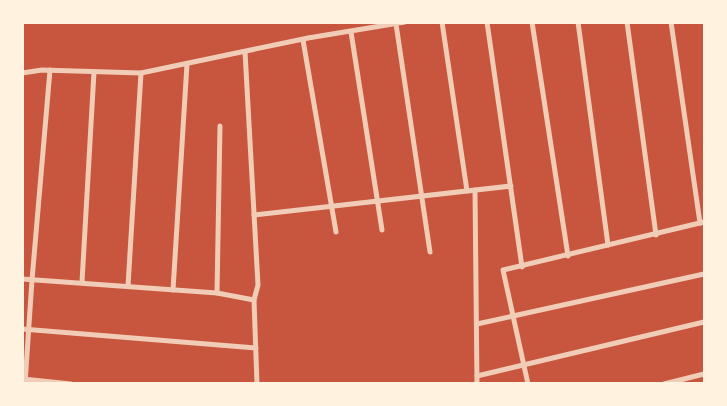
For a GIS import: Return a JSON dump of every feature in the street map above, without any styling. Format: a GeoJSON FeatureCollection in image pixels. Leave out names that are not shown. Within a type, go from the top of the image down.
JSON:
{"type":"FeatureCollection","features":[{"type":"Feature","properties":{"kind":"street"},"geometry":{"type":"LineString","coordinates":[[22,73],[50,70],[141,73],[303,40],[405,22]]}},
{"type":"Feature","properties":{"kind":"street"},"geometry":{"type":"LineString","coordinates":[[442,22],[467,191]]}},
{"type":"Feature","properties":{"kind":"street"},"geometry":{"type":"LineString","coordinates":[[487,22],[522,267]]}},
{"type":"Feature","properties":{"kind":"street"},"geometry":{"type":"LineString","coordinates":[[532,22],[568,255]]}},
{"type":"Feature","properties":{"kind":"street"},"geometry":{"type":"LineString","coordinates":[[578,22],[608,245]]}},
{"type":"Feature","properties":{"kind":"street"},"geometry":{"type":"LineString","coordinates":[[627,22],[656,234]]}},
{"type":"Feature","properties":{"kind":"street"},"geometry":{"type":"LineString","coordinates":[[528,384],[503,270],[522,267],[702,222],[670,22]]}},
{"type":"Feature","properties":{"kind":"street"},"geometry":{"type":"LineString","coordinates":[[396,24],[430,252]]}},
{"type":"Feature","properties":{"kind":"street"},"geometry":{"type":"LineString","coordinates":[[351,32],[382,230]]}},
{"type":"Feature","properties":{"kind":"street"},"geometry":{"type":"LineString","coordinates":[[303,40],[336,232]]}},
{"type":"Feature","properties":{"kind":"street"},"geometry":{"type":"LineString","coordinates":[[245,52],[258,285],[254,300],[258,384]]}},
{"type":"Feature","properties":{"kind":"street"},"geometry":{"type":"LineString","coordinates":[[173,290],[187,64]]}},
{"type":"Feature","properties":{"kind":"street"},"geometry":{"type":"LineString","coordinates":[[50,70],[24,381],[71,384]]}},
{"type":"Feature","properties":{"kind":"street"},"geometry":{"type":"LineString","coordinates":[[82,282],[94,72]]}},
{"type":"Feature","properties":{"kind":"street"},"geometry":{"type":"LineString","coordinates":[[128,286],[141,73]]}},
{"type":"Feature","properties":{"kind":"street"},"geometry":{"type":"LineString","coordinates":[[217,293],[220,126]]}},
{"type":"Feature","properties":{"kind":"street"},"geometry":{"type":"LineString","coordinates":[[254,215],[511,186]]}},
{"type":"Feature","properties":{"kind":"street"},"geometry":{"type":"LineString","coordinates":[[475,190],[477,384]]}},
{"type":"Feature","properties":{"kind":"street"},"geometry":{"type":"LineString","coordinates":[[477,324],[704,274]]}},
{"type":"Feature","properties":{"kind":"street"},"geometry":{"type":"LineString","coordinates":[[22,279],[217,293],[254,300]]}},
{"type":"Feature","properties":{"kind":"street"},"geometry":{"type":"LineString","coordinates":[[477,376],[704,322]]}},
{"type":"Feature","properties":{"kind":"street"},"geometry":{"type":"LineString","coordinates":[[22,329],[256,348]]}},
{"type":"Feature","properties":{"kind":"street"},"geometry":{"type":"LineString","coordinates":[[664,384],[704,374]]}}]}
